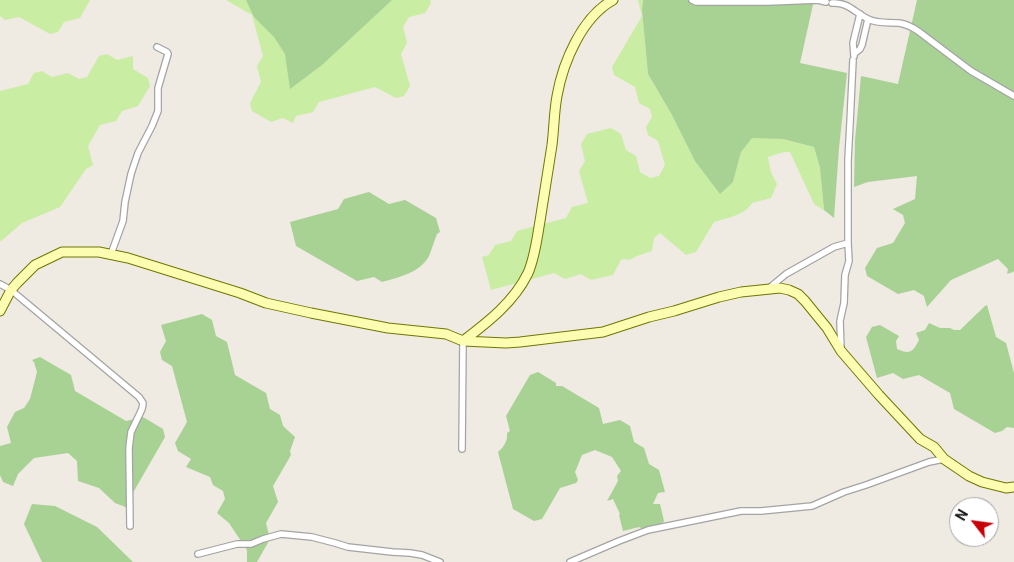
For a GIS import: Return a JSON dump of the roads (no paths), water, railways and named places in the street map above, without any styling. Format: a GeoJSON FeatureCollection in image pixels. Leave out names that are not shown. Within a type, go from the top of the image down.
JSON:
{"type":"FeatureCollection","features":[{"type":"Feature","properties":{"kind":"main road"},"geometry":{"type":"LineString","coordinates":[[462,341],[508,303],[528,271],[535,250],[560,82],[582,30],[596,12],[613,0]]}},
{"type":"Feature","properties":{"kind":"main road"},"geometry":{"type":"LineString","coordinates":[[0,311],[17,283],[36,265],[62,252],[111,254],[147,263],[266,302],[388,328],[446,334],[462,341],[506,343],[546,340],[603,332],[719,297],[768,288],[780,288],[798,294],[806,301],[827,328],[841,351],[920,439],[934,447],[944,459],[968,476],[982,482],[1006,488],[1014,487]]}},
{"type":"Feature","properties":{"kind":"street"},"geometry":{"type":"LineString","coordinates":[[692,0],[696,2],[818,0],[844,4],[868,18],[885,24],[902,23],[910,26],[971,71],[1014,96]]}},
{"type":"Feature","properties":{"kind":"street"},"geometry":{"type":"LineString","coordinates":[[841,351],[840,321],[844,303],[845,275],[849,261],[848,160],[854,56],[853,43],[860,14]]}},
{"type":"Feature","properties":{"kind":"street"},"geometry":{"type":"LineString","coordinates":[[854,56],[862,45],[868,18]]}},
{"type":"Feature","properties":{"kind":"street"},"geometry":{"type":"LineString","coordinates":[[111,254],[123,221],[131,174],[158,111],[158,88],[168,54],[158,48]]}},
{"type":"Feature","properties":{"kind":"street"},"geometry":{"type":"LineString","coordinates":[[768,288],[786,274],[834,247],[848,243]]}},
{"type":"Feature","properties":{"kind":"street"},"geometry":{"type":"LineString","coordinates":[[0,284],[11,290],[139,397],[143,403],[131,432],[129,448],[130,526]]}},
{"type":"Feature","properties":{"kind":"street"},"geometry":{"type":"LineString","coordinates":[[462,341],[462,450]]}},
{"type":"Feature","properties":{"kind":"street"},"geometry":{"type":"LineString","coordinates":[[570,562],[648,530],[742,511],[812,506],[844,492],[929,462],[944,459]]}},
{"type":"Feature","properties":{"kind":"street"},"geometry":{"type":"LineString","coordinates":[[198,554],[237,544],[251,544],[281,534],[312,537],[348,547],[422,555],[440,562]]}}]}
